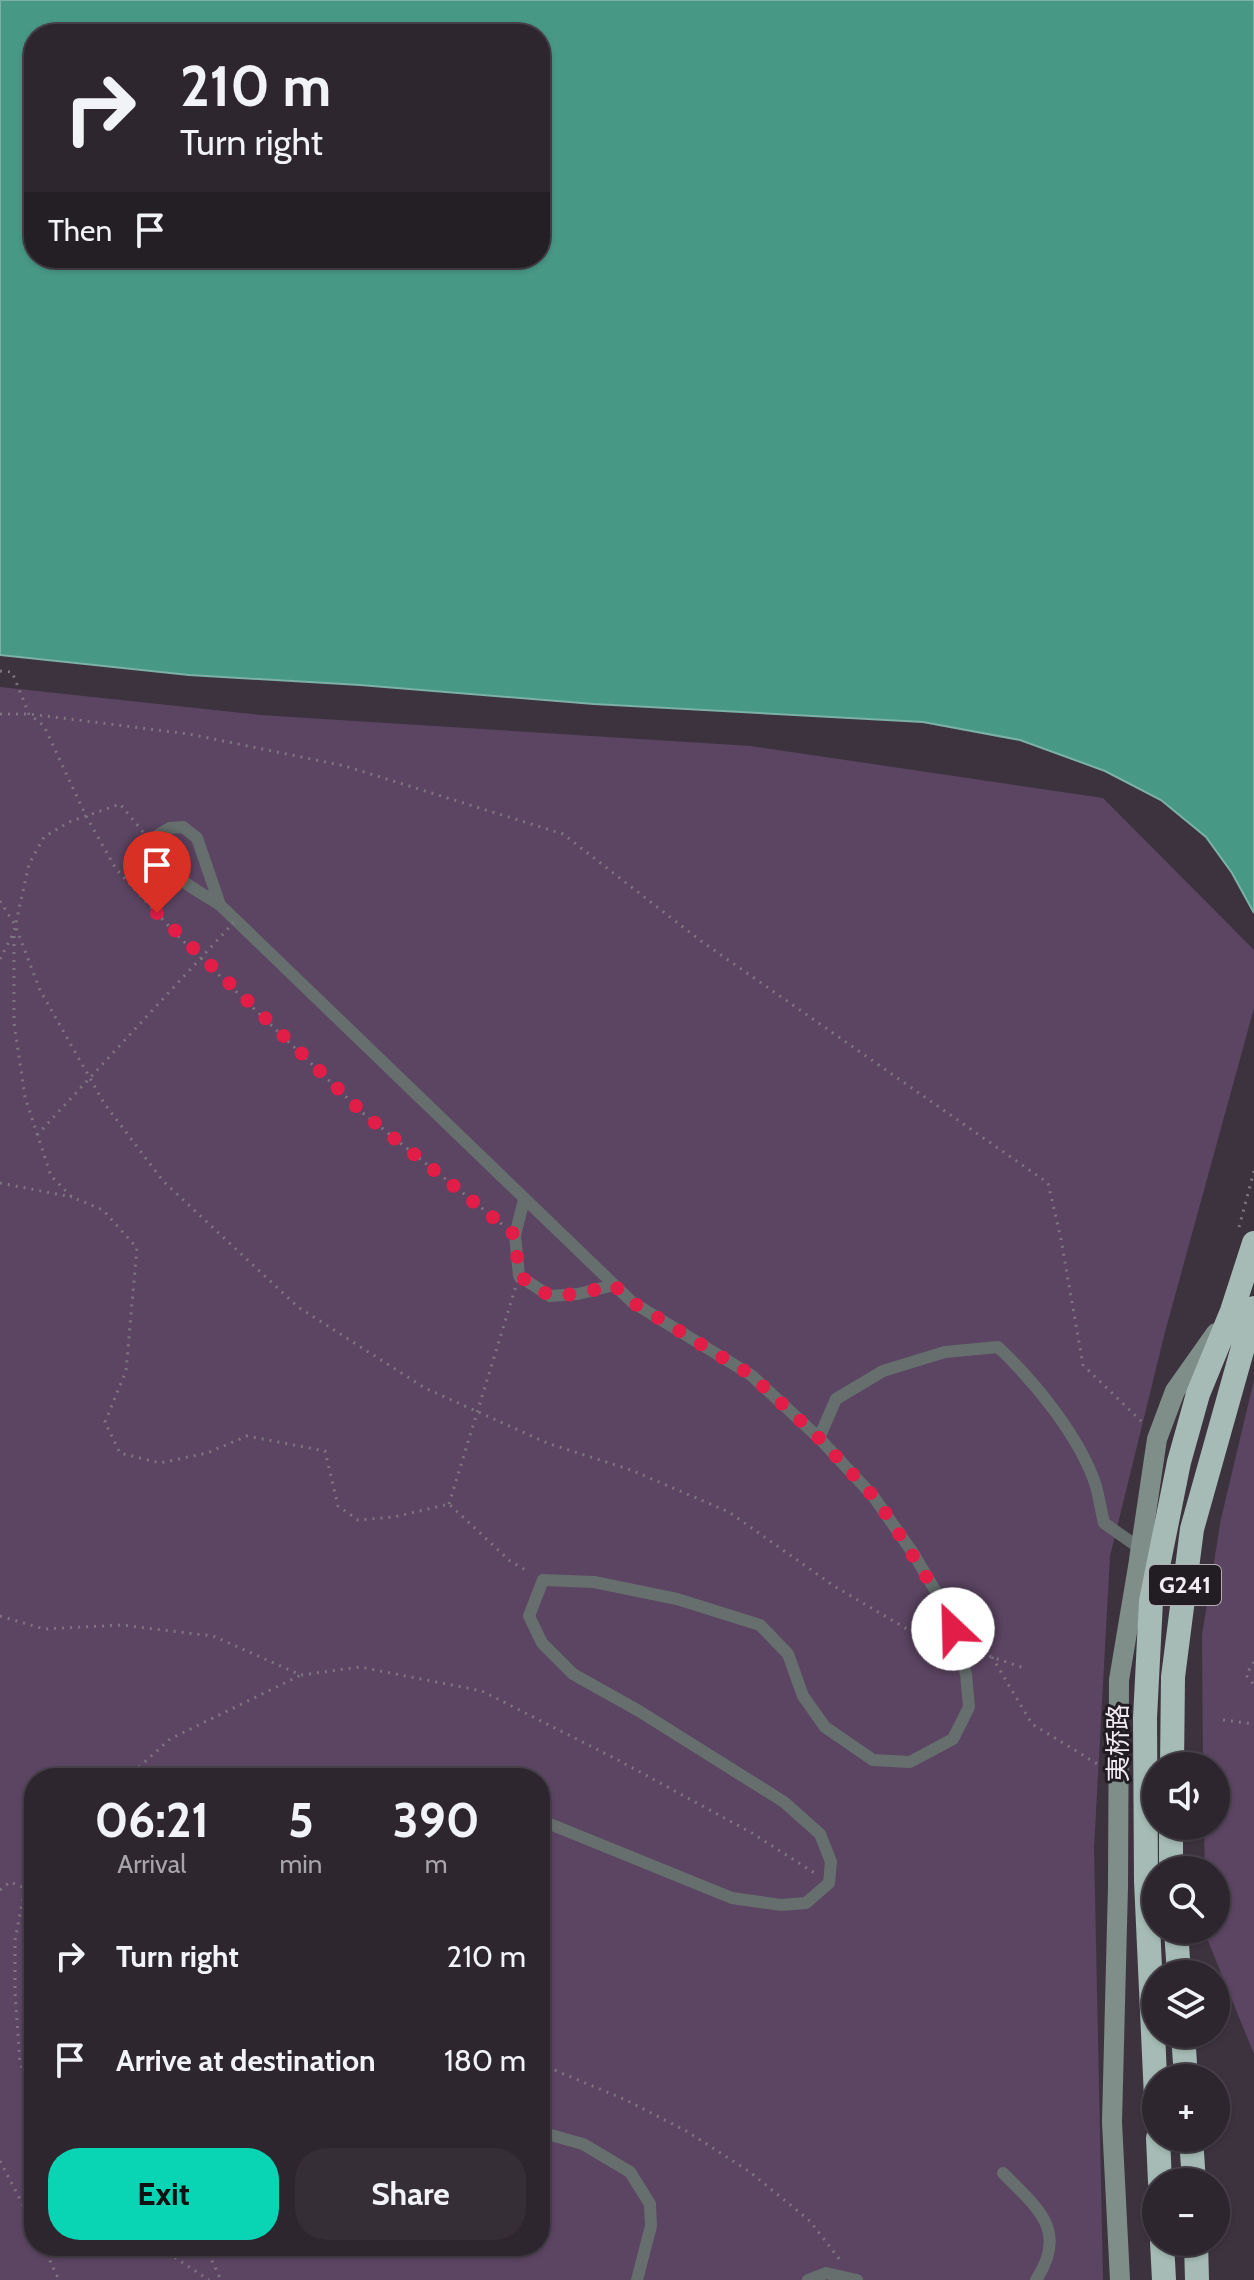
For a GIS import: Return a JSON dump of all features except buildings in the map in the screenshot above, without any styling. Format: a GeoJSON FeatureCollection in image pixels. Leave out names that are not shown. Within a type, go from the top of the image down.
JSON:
{"type":"FeatureCollection","features":[{"type":"Feature","properties":{"kind":"highway","name":"G241"},"geometry":{"type":"LineString","coordinates":[[1243,1309],[1247,1235]]}},
{"type":"Feature","properties":{"kind":"highway","name":"夷桥路"},"geometry":{"type":"LineString","coordinates":[[1154,2064],[1146,1881],[1145,1718],[1151,1601],[1179,1462],[1198,1394],[1243,1309]]}},
{"type":"Feature","properties":{"kind":"highway","name":"夷桥路"},"geometry":{"type":"LineString","coordinates":[[1172,1752],[1173,1677],[1192,1529],[1226,1409],[1243,1309]]}},
{"type":"Feature","properties":{"kind":"highway"},"geometry":{"type":"LineString","coordinates":[[1163,2256],[1164,2280]]}},
{"type":"Feature","properties":{"kind":"highway"},"geometry":{"type":"LineString","coordinates":[[1196,2256],[1197,2280]]}},
{"type":"Feature","properties":{"kind":"street"},"geometry":{"type":"LineString","coordinates":[[1120,2280],[1112,2122],[1119,1680],[1157,1439],[1175,1391],[1243,1309]]}},
{"type":"Feature","properties":{"kind":"lane"},"geometry":{"type":"LineString","coordinates":[[220,905],[197,838],[183,827],[170,828],[158,835],[155,847],[162,863],[220,905],[632,1302],[751,1375],[819,1438],[873,1496],[913,1553],[948,1612],[966,1674],[969,1707],[953,1739],[910,1762],[873,1760],[825,1727],[803,1696],[788,1654],[760,1625],[677,1599],[594,1582],[543,1580],[529,1616],[542,1643],[573,1674],[639,1711],[784,1802],[820,1834],[831,1862],[829,1883],[806,1903],[781,1905],[732,1898],[550,1824]]}},
{"type":"Feature","properties":{"kind":"lane"},"geometry":{"type":"LineString","coordinates":[[524,1200],[515,1235],[519,1276],[550,1296],[578,1294],[614,1285]]}},
{"type":"Feature","properties":{"kind":"lane"},"geometry":{"type":"LineString","coordinates":[[819,1438],[836,1399],[883,1371],[945,1352],[998,1347],[1023,1371],[1072,1438],[1095,1484],[1104,1523],[1140,1556]]}},
{"type":"Feature","properties":{"kind":"lane"},"geometry":{"type":"LineString","coordinates":[[550,2135],[583,2144],[630,2172],[650,2204],[651,2226],[637,2280]]}},
{"type":"Feature","properties":{"kind":"lane"},"geometry":{"type":"LineString","coordinates":[[1003,2173],[1043,2213],[1052,2241],[1047,2264],[1036,2280]]}},
{"type":"Feature","properties":{"kind":"lane"},"geometry":{"type":"LineString","coordinates":[[808,2280],[826,2273],[856,2279]]}},
{"type":"Feature","properties":{"kind":"path"},"geometry":{"type":"LineString","coordinates":[[0,671],[12,672],[29,714],[44,726],[86,816],[116,869],[177,935],[364,1114],[515,1235]]}},
{"type":"Feature","properties":{"kind":"path"},"geometry":{"type":"LineString","coordinates":[[0,714],[29,714],[189,734],[345,766],[563,834],[701,941],[1048,1183],[1083,1365],[1121,1399],[1157,1439]]}},
{"type":"Feature","properties":{"kind":"path"},"geometry":{"type":"LineString","coordinates":[[72,1197],[51,1176],[37,1135],[25,1097],[14,1023],[14,932],[29,864],[44,837],[69,822],[120,804],[155,847]]}},
{"type":"Feature","properties":{"kind":"path"},"geometry":{"type":"LineString","coordinates":[[0,901],[15,925],[40,990],[104,1103],[163,1181],[298,1307],[425,1388],[547,1443],[631,1470],[729,1512],[834,1586],[907,1629],[1027,1669]]}},
{"type":"Feature","properties":{"kind":"path"},"geometry":{"type":"LineString","coordinates":[[37,1135],[236,920]]}},
{"type":"Feature","properties":{"kind":"path"},"geometry":{"type":"LineString","coordinates":[[0,959],[14,932]]}},
{"type":"Feature","properties":{"kind":"path"},"geometry":{"type":"LineString","coordinates":[[1247,1235],[1254,1171]]}},
{"type":"Feature","properties":{"kind":"path"},"geometry":{"type":"LineString","coordinates":[[0,1183],[72,1197],[103,1210],[137,1248],[126,1371],[105,1422],[120,1453],[160,1463],[207,1453],[247,1436],[325,1451],[338,1506],[358,1520],[394,1517],[449,1504]]}},
{"type":"Feature","properties":{"kind":"path"},"geometry":{"type":"LineString","coordinates":[[449,1504],[519,1276]]}},
{"type":"Feature","properties":{"kind":"path"},"geometry":{"type":"LineString","coordinates":[[449,1504],[510,1561],[543,1580]]}},
{"type":"Feature","properties":{"kind":"path"},"geometry":{"type":"LineString","coordinates":[[0,1616],[44,1629],[121,1625],[213,1636],[301,1675]]}},
{"type":"Feature","properties":{"kind":"path"},"geometry":{"type":"LineString","coordinates":[[992,1657],[1032,1724],[1119,1777]]}},
{"type":"Feature","properties":{"kind":"path"},"geometry":{"type":"LineString","coordinates":[[1254,1662],[1246,1675],[1254,1685]]}},
{"type":"Feature","properties":{"kind":"path"},"geometry":{"type":"LineString","coordinates":[[138,1768],[170,1739],[301,1675],[360,1667],[482,1691],[752,1833],[829,1883]]}},
{"type":"Feature","properties":{"kind":"path"},"geometry":{"type":"LineString","coordinates":[[1223,1720],[1254,1724]]}},
{"type":"Feature","properties":{"kind":"path"},"geometry":{"type":"LineString","coordinates":[[0,1890],[10,1882],[24,1888]]}},
{"type":"Feature","properties":{"kind":"path"},"geometry":{"type":"LineString","coordinates":[[24,1893],[15,1940],[15,1993],[20,2063],[24,2071]]}},
{"type":"Feature","properties":{"kind":"path"},"geometry":{"type":"LineString","coordinates":[[550,2068],[626,2100],[688,2132],[750,2172],[810,2221],[856,2279]]}},
{"type":"Feature","properties":{"kind":"path"},"geometry":{"type":"LineString","coordinates":[[0,2161],[24,2207]]}},
{"type":"Feature","properties":{"kind":"path"},"geometry":{"type":"LineString","coordinates":[[48,2256],[59,2280]]}},
{"type":"Feature","properties":{"kind":"path"},"geometry":{"type":"LineString","coordinates":[[173,2256],[209,2280]]}},
{"type":"Feature","properties":{"kind":"path"},"geometry":{"type":"LineString","coordinates":[[210,2256],[221,2280]]}},
{"type":"Feature","properties":{"kind":"shaded area"},"geometry":{"type":"Polygon","coordinates":[[[0,0],[1254,0],[1254,913],[1232,873],[1206,837],[1161,800],[1105,771],[1020,740],[923,722],[594,704],[189,675],[0,655],[0,0]]]}},
{"type":"Feature","properties":{"kind":"shaded area"},"geometry":{"type":"Polygon","coordinates":[[[0,687],[260,715],[751,746],[1103,798],[1254,950],[1254,1008],[1165,1332],[1110,1556],[1094,1848],[1103,2280],[0,2280],[0,687]]]}},
{"type":"Feature","properties":{"kind":"shaded area"},"geometry":{"type":"Polygon","coordinates":[[[1254,1380],[1254,2054],[1230,1995],[1230,1960],[1216,1960],[1209,1944],[1230,1944],[1230,1856],[1205,1856],[1204,1840],[1230,1840],[1230,1752],[1203,1752],[1202,1635],[1221,1519],[1254,1380]]]}},
{"type":"Feature","properties":{"kind":"route"},"geometry":{"type":"LineString","coordinates":[[157,913],[364,1114],[515,1235],[519,1276],[550,1296],[578,1294],[614,1285],[632,1302],[751,1375],[819,1438],[873,1496],[913,1553],[948,1612],[953,1629]]}}]}
